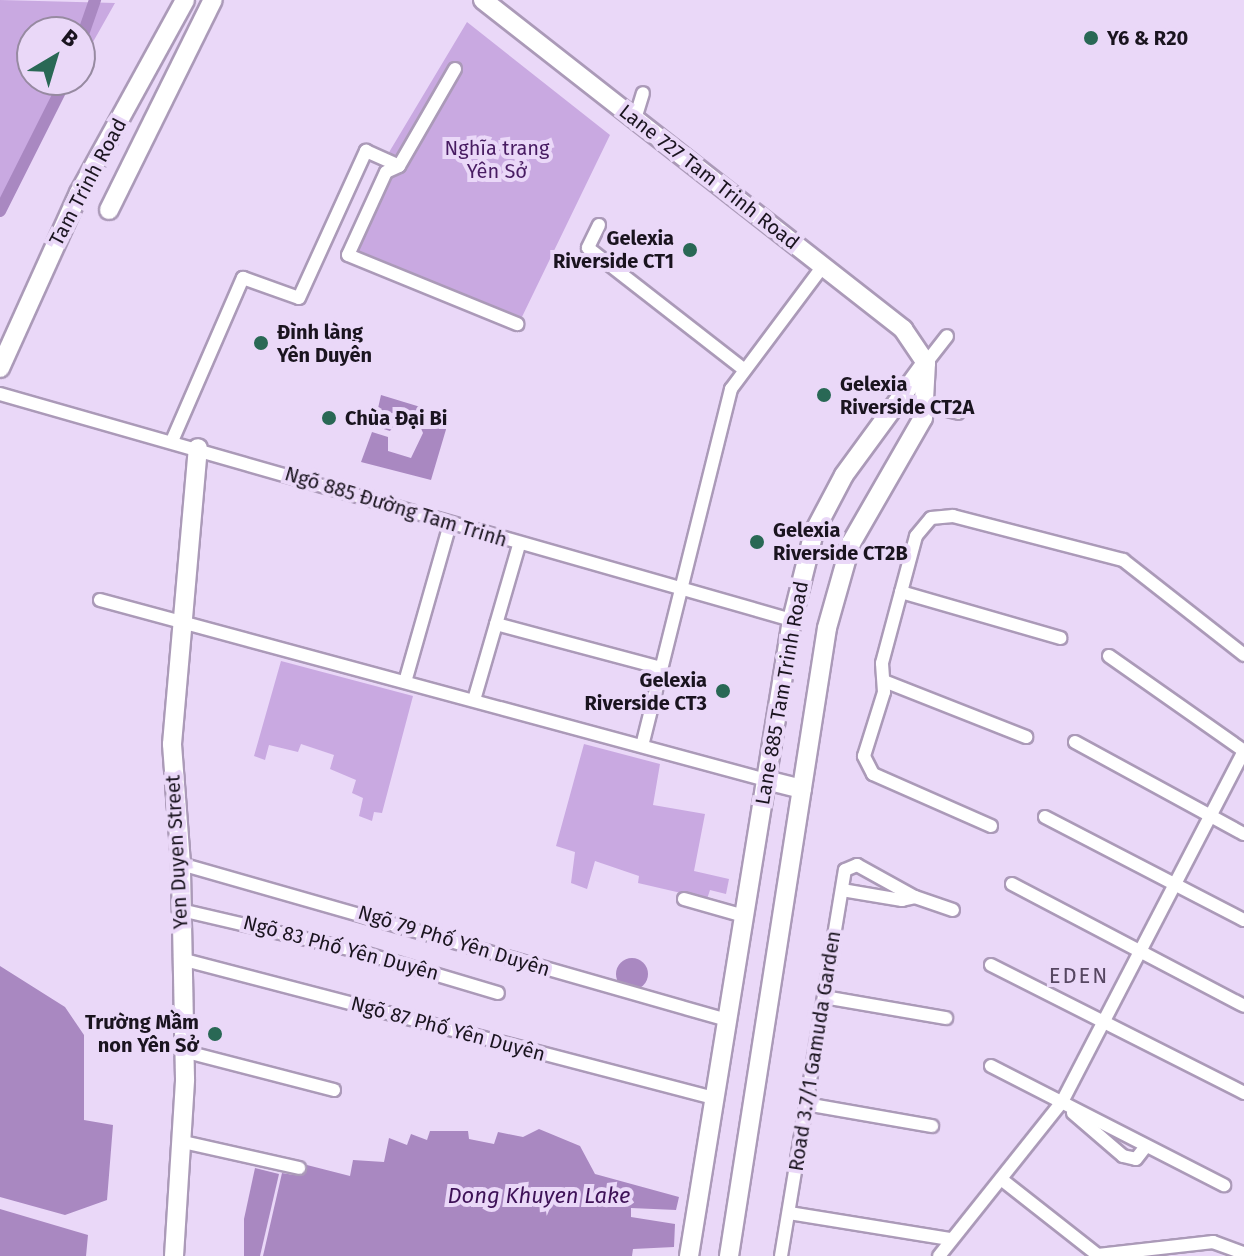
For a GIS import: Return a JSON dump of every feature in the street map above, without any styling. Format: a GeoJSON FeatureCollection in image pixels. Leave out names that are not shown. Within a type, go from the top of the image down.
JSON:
{"type":"FeatureCollection","features":[{"type":"Feature","properties":{"kind":"street","name":"Tam Trinh Road"},"geometry":{"type":"LineString","coordinates":[[0,368],[92,168],[185,0]]}},
{"type":"Feature","properties":{"kind":"street","name":"Tam Trinh Road"},"geometry":{"type":"LineString","coordinates":[[109,210],[213,0]]}},
{"type":"Feature","properties":{"kind":"street","name":"Lane 727 Tam Trinh Road"},"geometry":{"type":"LineString","coordinates":[[483,0],[903,329],[926,363]]}},
{"type":"Feature","properties":{"kind":"street"},"geometry":{"type":"LineString","coordinates":[[455,69],[399,166],[386,172],[348,255],[517,324]]}},
{"type":"Feature","properties":{"kind":"street"},"geometry":{"type":"LineString","coordinates":[[635,119],[643,93]]}},
{"type":"Feature","properties":{"kind":"street"},"geometry":{"type":"LineString","coordinates":[[172,441],[243,278],[299,298],[366,151],[399,166]]}},
{"type":"Feature","properties":{"kind":"street"},"geometry":{"type":"LineString","coordinates":[[92,168],[122,184]]}},
{"type":"Feature","properties":{"kind":"street"},"geometry":{"type":"LineString","coordinates":[[599,225],[588,248],[742,368]]}},
{"type":"Feature","properties":{"kind":"street"},"geometry":{"type":"LineString","coordinates":[[642,746],[731,389],[742,368],[823,266]]}},
{"type":"Feature","properties":{"kind":"street"},"geometry":{"type":"LineString","coordinates":[[926,363],[947,336]]}},
{"type":"Feature","properties":{"kind":"street","name":"Lane 885 Tam Trinh Road"},"geometry":{"type":"LineString","coordinates":[[729,1256],[827,628],[851,543],[876,492],[916,437],[927,405],[926,363]]}},
{"type":"Feature","properties":{"kind":"street","name":"Lane 885 Tam Trinh Road"},"geometry":{"type":"LineString","coordinates":[[689,1256],[792,620],[814,532],[844,475],[926,363]]}},
{"type":"Feature","properties":{"kind":"street","name":"Ngõ 885 Đường Tam Trinh"},"geometry":{"type":"LineString","coordinates":[[0,394],[198,448],[519,545],[792,620]]}},
{"type":"Feature","properties":{"kind":"street"},"geometry":{"type":"LineString","coordinates":[[927,405],[958,413]]}},
{"type":"Feature","properties":{"kind":"street","name":"Yen Duyen Street"},"geometry":{"type":"LineString","coordinates":[[174,1256],[183,1142],[183,1051],[181,864],[172,744],[179,621],[198,448]]}},
{"type":"Feature","properties":{"kind":"street"},"geometry":{"type":"LineString","coordinates":[[991,826],[873,774],[864,756],[884,681],[882,663],[901,592],[921,526],[931,518],[953,516],[1123,560],[1244,655]]}},
{"type":"Feature","properties":{"kind":"street"},"geometry":{"type":"LineString","coordinates":[[405,682],[450,524]]}},
{"type":"Feature","properties":{"kind":"street"},"geometry":{"type":"LineString","coordinates":[[474,700],[519,545]]}},
{"type":"Feature","properties":{"kind":"street"},"geometry":{"type":"LineString","coordinates":[[901,592],[1060,638]]}},
{"type":"Feature","properties":{"kind":"street"},"geometry":{"type":"LineString","coordinates":[[100,600],[802,789]]}},
{"type":"Feature","properties":{"kind":"street"},"geometry":{"type":"LineString","coordinates":[[792,620],[827,628]]}},
{"type":"Feature","properties":{"kind":"street"},"geometry":{"type":"LineString","coordinates":[[496,624],[661,668]]}},
{"type":"Feature","properties":{"kind":"street"},"geometry":{"type":"LineString","coordinates":[[939,1256],[1062,1102],[1244,751],[1109,656]]}},
{"type":"Feature","properties":{"kind":"street"},"geometry":{"type":"LineString","coordinates":[[884,681],[1026,737]]}},
{"type":"Feature","properties":{"kind":"street"},"geometry":{"type":"LineString","coordinates":[[1075,742],[1244,834]]}},
{"type":"Feature","properties":{"kind":"street"},"geometry":{"type":"LineString","coordinates":[[1045,817],[1244,920]]}},
{"type":"Feature","properties":{"kind":"street","name":"Ngõ 79 Phố Yên Duyên"},"geometry":{"type":"LineString","coordinates":[[181,864],[727,1020]]}},
{"type":"Feature","properties":{"kind":"street"},"geometry":{"type":"LineString","coordinates":[[915,897],[902,900],[842,890],[844,871],[852,865],[915,897],[953,910]]}},
{"type":"Feature","properties":{"kind":"street"},"geometry":{"type":"LineString","coordinates":[[1012,884],[1244,1006]]}},
{"type":"Feature","properties":{"kind":"street","name":"Road 3.7/1 Gamuda Garden"},"geometry":{"type":"LineString","coordinates":[[781,1256],[842,890]]}},
{"type":"Feature","properties":{"kind":"street"},"geometry":{"type":"LineString","coordinates":[[684,899],[744,916]]}},
{"type":"Feature","properties":{"kind":"street","name":"Ngõ 83 Phố Yên Duyên"},"geometry":{"type":"LineString","coordinates":[[181,910],[357,951],[498,993]]}},
{"type":"Feature","properties":{"kind":"street","name":"Ngõ 87 Phố Yên Duyên"},"geometry":{"type":"LineString","coordinates":[[181,959],[714,1098]]}},
{"type":"Feature","properties":{"kind":"street"},"geometry":{"type":"LineString","coordinates":[[991,965],[1244,1093]]}},
{"type":"Feature","properties":{"kind":"street"},"geometry":{"type":"LineString","coordinates":[[824,997],[946,1018]]}},
{"type":"Feature","properties":{"kind":"street"},"geometry":{"type":"LineString","coordinates":[[183,1051],[334,1090]]}},
{"type":"Feature","properties":{"kind":"street"},"geometry":{"type":"LineString","coordinates":[[991,1066],[1224,1185]]}},
{"type":"Feature","properties":{"kind":"street"},"geometry":{"type":"LineString","coordinates":[[1062,1102],[1123,1156],[1136,1159],[1146,1146]]}},
{"type":"Feature","properties":{"kind":"street"},"geometry":{"type":"LineString","coordinates":[[806,1104],[932,1126]]}},
{"type":"Feature","properties":{"kind":"street"},"geometry":{"type":"LineString","coordinates":[[183,1142],[299,1168]]}},
{"type":"Feature","properties":{"kind":"street"},"geometry":{"type":"LineString","coordinates":[[1001,1179],[1098,1256],[1213,1242],[1244,1253]]}},
{"type":"Feature","properties":{"kind":"street"},"geometry":{"type":"LineString","coordinates":[[789,1213],[950,1239]]}},
{"type":"Feature","properties":{"kind":"green space"},"geometry":{"type":"Polygon","coordinates":[[[0,0],[115,3],[96,37],[96,16],[16,16],[16,96],[63,96],[0,210],[0,0]]]}},
{"type":"Feature","properties":{"kind":"green space","name":"Nghĩa trang Yên Sở"},"geometry":{"type":"Polygon","coordinates":[[[467,22],[610,135],[520,321],[353,251],[393,173],[399,175],[406,163],[388,154],[467,22]]]}},
{"type":"Feature","properties":{"kind":"green space"},"geometry":{"type":"Polygon","coordinates":[[[281,661],[413,696],[382,813],[374,812],[372,821],[359,816],[363,798],[352,793],[356,780],[330,769],[334,755],[301,744],[298,752],[269,745],[265,760],[254,756],[281,661]]]}},
{"type":"Feature","properties":{"kind":"green space"},"geometry":{"type":"Polygon","coordinates":[[[584,744],[660,764],[653,805],[705,814],[694,871],[729,879],[726,894],[710,890],[707,899],[638,883],[639,876],[595,861],[587,889],[571,883],[575,852],[556,846],[584,744]]]}},
{"type":"Feature","properties":{"kind":"water"},"geometry":{"type":"Polygon","coordinates":[[[381,395],[450,416],[431,480],[361,462],[372,432],[388,437],[388,451],[411,458],[423,433],[420,426],[398,420],[390,431],[374,426],[381,395]]]}},
{"type":"Feature","properties":{"kind":"water"},"geometry":{"type":"Polygon","coordinates":[[[632,958],[643,963],[648,974],[643,985],[632,990],[621,985],[616,974],[621,963],[632,958]]]}},
{"type":"Feature","properties":{"kind":"water"},"geometry":{"type":"Polygon","coordinates":[[[0,966],[65,1007],[84,1035],[84,1120],[113,1125],[107,1200],[65,1215],[0,1197],[0,966]]]}},
{"type":"Feature","properties":{"kind":"water","name":"Dong Khuyen Lake"},"geometry":{"type":"Polygon","coordinates":[[[539,1129],[580,1146],[595,1174],[679,1197],[676,1210],[631,1208],[631,1217],[675,1224],[674,1247],[633,1249],[632,1256],[263,1256],[282,1173],[294,1175],[303,1164],[350,1176],[353,1160],[384,1162],[389,1138],[407,1145],[411,1134],[427,1140],[430,1131],[468,1131],[469,1139],[494,1144],[498,1132],[523,1137],[539,1129]]]}},
{"type":"Feature","properties":{"kind":"water"},"geometry":{"type":"Polygon","coordinates":[[[255,1168],[279,1174],[260,1256],[244,1256],[244,1219],[255,1168]]]}},
{"type":"Feature","properties":{"kind":"water"},"geometry":{"type":"Polygon","coordinates":[[[0,1209],[88,1235],[86,1256],[0,1256],[0,1209]]]}},
{"type":"Feature","properties":{"kind":"waterway"},"geometry":{"type":"LineString","coordinates":[[89,16],[95,0]]}},
{"type":"Feature","properties":{"kind":"waterway"},"geometry":{"type":"LineString","coordinates":[[0,211],[58,96]]}},
{"type":"Feature","properties":{"kind":"place","name":"Y6 & R20"},"geometry":{"type":"Point","coordinates":[1091,38]}},
{"type":"Feature","properties":{"kind":"place","name":"Gelexia Riverside CT1"},"geometry":{"type":"Point","coordinates":[690,250]}},
{"type":"Feature","properties":{"kind":"place","name":"Đình làng Yên Duyên"},"geometry":{"type":"Point","coordinates":[261,343]}},
{"type":"Feature","properties":{"kind":"place","name":"Gelexia Riverside CT2A"},"geometry":{"type":"Point","coordinates":[824,395]}},
{"type":"Feature","properties":{"kind":"place","name":"Chùa Đại Bi"},"geometry":{"type":"Point","coordinates":[329,418]}},
{"type":"Feature","properties":{"kind":"place","name":"Gelexia Riverside CT2B"},"geometry":{"type":"Point","coordinates":[757,542]}},
{"type":"Feature","properties":{"kind":"place","name":"Gelexia Riverside CT3"},"geometry":{"type":"Point","coordinates":[723,691]}},
{"type":"Feature","properties":{"kind":"place","name":"Trường Mầm non Yên Sở"},"geometry":{"type":"Point","coordinates":[215,1034]}},
{"type":"Feature","properties":{"kind":"district","name":"EDEN"},"geometry":{"type":"Point","coordinates":[1079,976]}}]}
